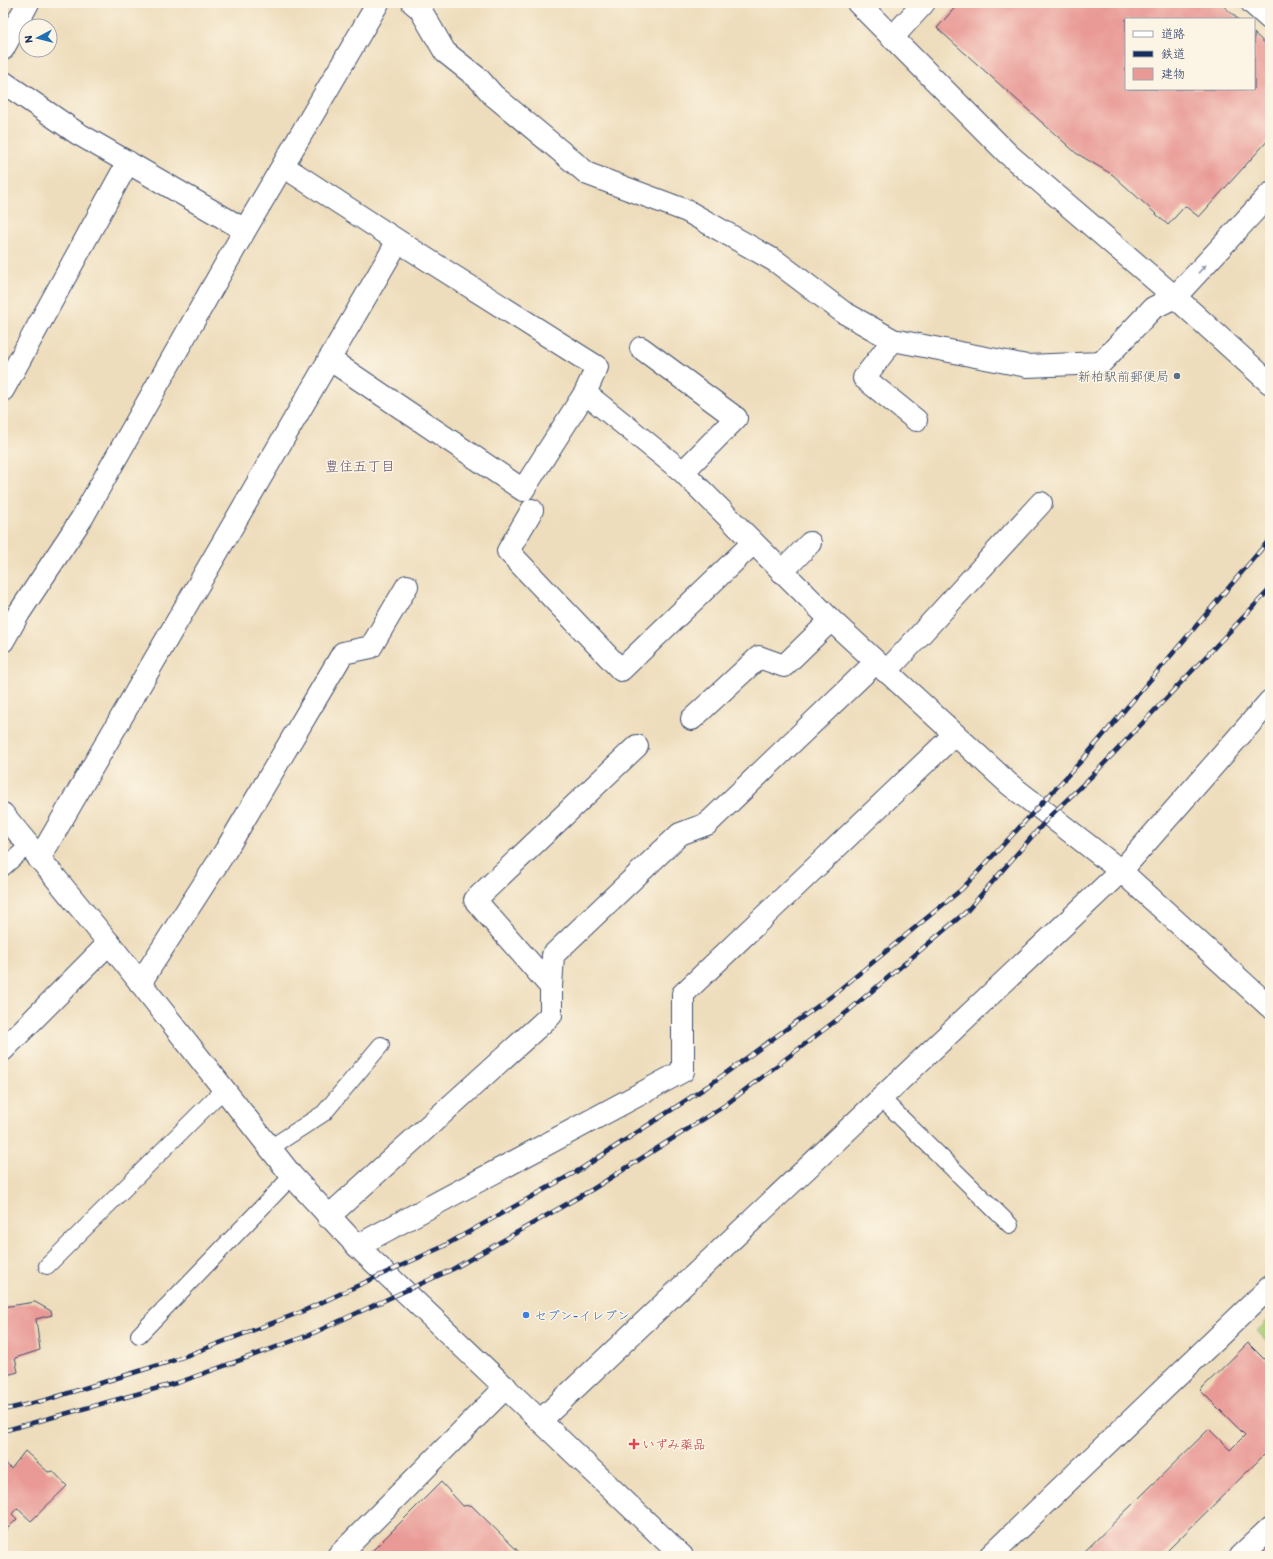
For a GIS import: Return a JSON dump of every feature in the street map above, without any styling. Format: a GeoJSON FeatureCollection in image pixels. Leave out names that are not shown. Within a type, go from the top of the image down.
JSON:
{"type":"FeatureCollection","features":[{"type":"Feature","properties":{"kind":"street"},"geometry":{"type":"LineString","coordinates":[[3,49],[28,3]]}},
{"type":"Feature","properties":{"kind":"street"},"geometry":{"type":"LineString","coordinates":[[3,641],[19,613],[82,518],[245,230],[378,3]]}},
{"type":"Feature","properties":{"kind":"street"},"geometry":{"type":"LineString","coordinates":[[413,3],[420,9],[445,52],[479,79],[493,95],[588,174],[687,211],[777,262],[843,312],[893,340],[1027,366],[1101,363],[1153,308],[1175,297],[1270,194]]}},
{"type":"Feature","properties":{"kind":"street"},"geometry":{"type":"LineString","coordinates":[[858,3],[1008,154],[1268,377]]}},
{"type":"Feature","properties":{"kind":"street"},"geometry":{"type":"LineString","coordinates":[[892,38],[924,3]]}},
{"type":"Feature","properties":{"kind":"street"},"geometry":{"type":"LineString","coordinates":[[1252,3],[1270,19]]}},
{"type":"Feature","properties":{"kind":"street"},"geometry":{"type":"LineString","coordinates":[[3,82],[77,133],[245,230]]}},
{"type":"Feature","properties":{"kind":"street"},"geometry":{"type":"LineString","coordinates":[[3,390],[128,162]]}},
{"type":"Feature","properties":{"kind":"street"},"geometry":{"type":"LineString","coordinates":[[283,166],[597,367],[585,393],[524,490],[329,359]]}},
{"type":"Feature","properties":{"kind":"street"},"geometry":{"type":"LineString","coordinates":[[33,852],[329,359],[398,241]]}},
{"type":"Feature","properties":{"kind":"street"},"geometry":{"type":"LineString","coordinates":[[893,340],[864,378],[916,420]]}},
{"type":"Feature","properties":{"kind":"street"},"geometry":{"type":"LineString","coordinates":[[641,348],[736,418],[683,472]]}},
{"type":"Feature","properties":{"kind":"street"},"geometry":{"type":"LineString","coordinates":[[585,393],[683,472],[831,620],[1009,784],[1121,872],[1268,1001]]}},
{"type":"Feature","properties":{"kind":"street"},"geometry":{"type":"LineString","coordinates":[[328,1217],[551,1015],[553,955],[680,834],[707,824],[881,667],[1041,503]]}},
{"type":"Feature","properties":{"kind":"street"},"geometry":{"type":"LineString","coordinates":[[532,510],[508,551],[621,670],[753,543]]}},
{"type":"Feature","properties":{"kind":"street"},"geometry":{"type":"LineString","coordinates":[[782,572],[810,543]]}},
{"type":"Feature","properties":{"kind":"street"},"geometry":{"type":"LineString","coordinates":[[140,983],[226,850],[343,653],[371,647],[407,586]]}},
{"type":"Feature","properties":{"kind":"street"},"geometry":{"type":"LineString","coordinates":[[692,719],[759,657],[784,666],[831,620]]}},
{"type":"Feature","properties":{"kind":"street"},"geometry":{"type":"LineString","coordinates":[[540,1421],[1121,872],[1270,701]]}},
{"type":"Feature","properties":{"kind":"street"},"geometry":{"type":"LineString","coordinates":[[357,1246],[683,1071],[683,994],[955,734]]}},
{"type":"Feature","properties":{"kind":"street"},"geometry":{"type":"LineString","coordinates":[[551,987],[475,900],[637,746]]}},
{"type":"Feature","properties":{"kind":"street"},"geometry":{"type":"LineString","coordinates":[[3,814],[109,943],[292,1176],[328,1217],[682,1556]]}},
{"type":"Feature","properties":{"kind":"street"},"geometry":{"type":"LineString","coordinates":[[3,1050],[109,943]]}},
{"type":"Feature","properties":{"kind":"street"},"geometry":{"type":"LineString","coordinates":[[990,1556],[1270,1287]]}},
{"type":"Feature","properties":{"kind":"street"},"geometry":{"type":"LineString","coordinates":[[338,1556],[506,1387]]}},
{"type":"Feature","properties":{"kind":"street"},"geometry":{"type":"LineString","coordinates":[[1240,1556],[1270,1528]]}},
{"type":"Feature","properties":{"kind":"lane"},"geometry":{"type":"LineString","coordinates":[[3,868],[33,852]]}},
{"type":"Feature","properties":{"kind":"lane"},"geometry":{"type":"LineString","coordinates":[[270,1148],[324,1113],[380,1045]]}},
{"type":"Feature","properties":{"kind":"lane"},"geometry":{"type":"LineString","coordinates":[[47,1266],[223,1090]]}},
{"type":"Feature","properties":{"kind":"lane"},"geometry":{"type":"LineString","coordinates":[[881,1098],[1010,1225]]}},
{"type":"Feature","properties":{"kind":"lane"},"geometry":{"type":"LineString","coordinates":[[140,1335],[292,1176]]}},
{"type":"Feature","properties":{"kind":"green space"},"geometry":{"type":"Polygon","coordinates":[[[1270,1318],[1270,1344],[1257,1331],[1270,1318]]]}},
{"type":"Feature","properties":{"kind":"building"},"geometry":{"type":"Polygon","coordinates":[[[959,3],[1220,3],[1237,18],[1125,18],[1125,90],[1255,90],[1255,34],[1270,48],[1270,138],[1199,217],[1185,206],[1168,225],[1113,175],[1076,153],[937,28],[959,3]]]}},
{"type":"Feature","properties":{"kind":"building"},"geometry":{"type":"Polygon","coordinates":[[[35,1302],[51,1311],[52,1315],[36,1319],[40,1350],[15,1358],[18,1372],[3,1376],[3,1307],[35,1302]]]}},
{"type":"Feature","properties":{"kind":"building"},"geometry":{"type":"Polygon","coordinates":[[[1248,1343],[1270,1365],[1270,1460],[1264,1455],[1162,1556],[1080,1556],[1209,1429],[1230,1450],[1245,1435],[1200,1390],[1248,1343]]]}},
{"type":"Feature","properties":{"kind":"building"},"geometry":{"type":"Polygon","coordinates":[[[25,1451],[48,1472],[53,1471],[67,1486],[31,1521],[17,1508],[12,1514],[17,1519],[3,1533],[3,1460],[11,1469],[25,1451]]]}},
{"type":"Feature","properties":{"kind":"building"},"geometry":{"type":"Polygon","coordinates":[[[441,1482],[463,1506],[471,1505],[523,1556],[367,1556],[441,1482]]]}},
{"type":"Feature","properties":{"kind":"building"},"geometry":{"type":"Polygon","coordinates":[[[1270,1544],[1270,1556],[1259,1556],[1270,1544]]]}},
{"type":"Feature","properties":{"kind":"railway"},"geometry":{"type":"LineString","coordinates":[[3,1410],[46,1400],[175,1360],[301,1312],[442,1247],[581,1169],[708,1086],[833,995],[962,889],[1083,759],[1270,539]]}},
{"type":"Feature","properties":{"kind":"railway"},"geometry":{"type":"LineString","coordinates":[[3,1431],[180,1382],[309,1335],[453,1269],[593,1189],[724,1106],[847,1012],[967,911],[1050,816],[1096,772],[1270,589]]}},
{"type":"Feature","properties":{"kind":"place","name":"新柏駅前郵便局"},"geometry":{"type":"Point","coordinates":[1177,376]}},
{"type":"Feature","properties":{"kind":"place","name":"セブン-イレブン"},"geometry":{"type":"Point","coordinates":[526,1315]}},
{"type":"Feature","properties":{"kind":"place","name":"いずみ薬品"},"geometry":{"type":"Point","coordinates":[634,1444]}},
{"type":"Feature","properties":{"kind":"district","name":"豊住五丁目"},"geometry":{"type":"Point","coordinates":[360,466]}}]}
